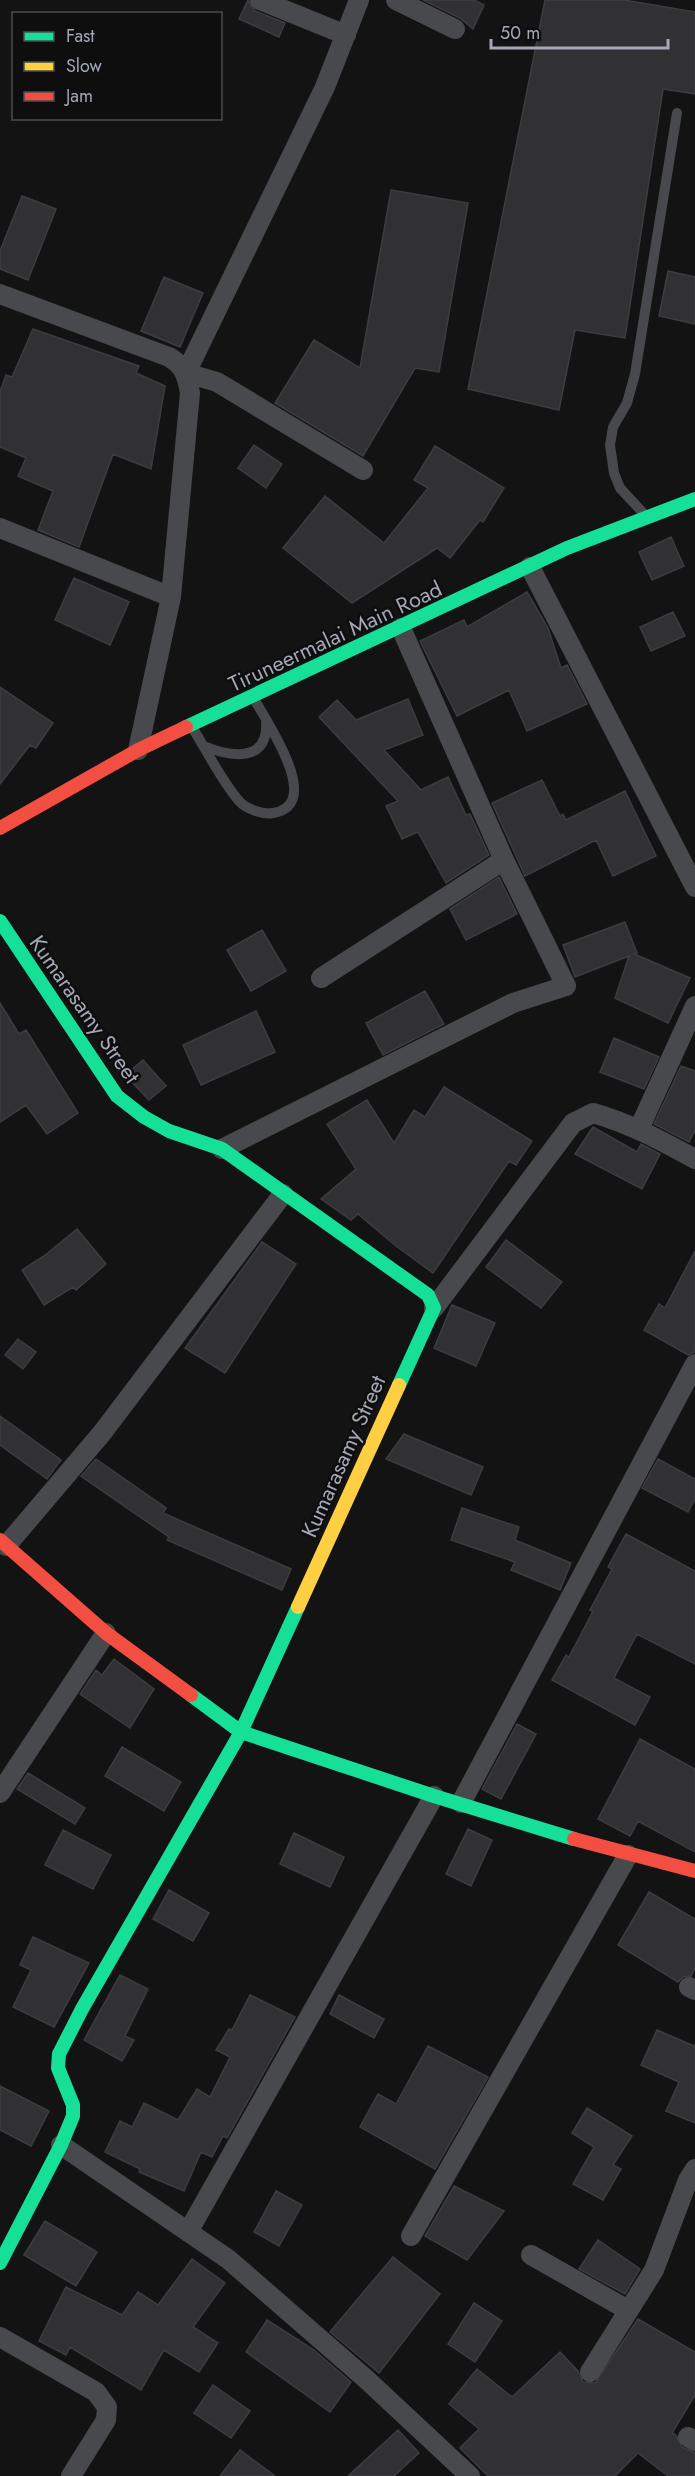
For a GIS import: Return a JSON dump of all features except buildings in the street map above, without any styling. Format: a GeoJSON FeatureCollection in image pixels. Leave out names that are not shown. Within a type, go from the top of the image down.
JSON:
{"type":"FeatureCollection","features":[{"type":"Feature","properties":{"kind":"street"},"geometry":{"type":"LineString","coordinates":[[260,0],[346,35]]}},
{"type":"Feature","properties":{"kind":"street"},"geometry":{"type":"LineString","coordinates":[[186,373],[325,87],[359,0]]}},
{"type":"Feature","properties":{"kind":"street"},"geometry":{"type":"LineString","coordinates":[[396,0],[455,29]]}},
{"type":"Feature","properties":{"kind":"street"},"geometry":{"type":"LineString","coordinates":[[0,294],[169,357],[177,362],[186,373],[190,393],[171,597],[138,750]]}},
{"type":"Feature","properties":{"kind":"street"},"geometry":{"type":"LineString","coordinates":[[186,373],[217,382],[363,470]]}},
{"type":"Feature","properties":{"kind":"street"},"geometry":{"type":"LineString","coordinates":[[691,500],[695,518]]}},
{"type":"Feature","properties":{"kind":"street","name":"Tiruneermalai Main Road"},"geometry":{"type":"LineString","coordinates":[[0,828],[138,750],[567,548],[691,500]]}},
{"type":"Feature","properties":{"kind":"street"},"geometry":{"type":"LineString","coordinates":[[0,528],[171,597]]}},
{"type":"Feature","properties":{"kind":"street"},"geometry":{"type":"LineString","coordinates":[[530,567],[695,886]]}},
{"type":"Feature","properties":{"kind":"street"},"geometry":{"type":"LineString","coordinates":[[222,1149],[513,1003],[566,986],[504,860],[401,628]]}},
{"type":"Feature","properties":{"kind":"street"},"geometry":{"type":"LineString","coordinates":[[321,978],[504,860]]}},
{"type":"Feature","properties":{"kind":"street","name":"Kumarasamy Street"},"geometry":{"type":"LineString","coordinates":[[0,921],[117,1096],[144,1117],[169,1131],[222,1149],[428,1294],[434,1308],[241,1732],[82,2009],[59,2054],[58,2068],[73,2105],[73,2116],[61,2145],[0,2263]]}},
{"type":"Feature","properties":{"kind":"street"},"geometry":{"type":"LineString","coordinates":[[639,1129],[695,1006]]}},
{"type":"Feature","properties":{"kind":"street"},"geometry":{"type":"LineString","coordinates":[[434,1308],[573,1124],[593,1113],[639,1129],[695,1159]]}},
{"type":"Feature","properties":{"kind":"street"},"geometry":{"type":"LineString","coordinates":[[283,1194],[102,1433],[3,1543],[106,1633],[241,1732],[434,1797],[461,1803],[628,1856],[695,1871]]}},
{"type":"Feature","properties":{"kind":"street"},"geometry":{"type":"LineString","coordinates":[[461,1803],[695,1364]]}},
{"type":"Feature","properties":{"kind":"street"},"geometry":{"type":"LineString","coordinates":[[0,1793],[106,1633]]}},
{"type":"Feature","properties":{"kind":"street"},"geometry":{"type":"LineString","coordinates":[[189,2232],[434,1797]]}},
{"type":"Feature","properties":{"kind":"street"},"geometry":{"type":"LineString","coordinates":[[411,2236],[628,1856]]}},
{"type":"Feature","properties":{"kind":"street"},"geometry":{"type":"LineString","coordinates":[[61,2145],[236,2266],[366,2379],[470,2476]]}},
{"type":"Feature","properties":{"kind":"street"},"geometry":{"type":"LineString","coordinates":[[590,2372],[654,2270],[693,2177]]}},
{"type":"Feature","properties":{"kind":"street"},"geometry":{"type":"LineString","coordinates":[[531,2255],[628,2310]]}},
{"type":"Feature","properties":{"kind":"street"},"geometry":{"type":"LineString","coordinates":[[0,2337],[96,2392],[107,2407],[106,2420],[71,2476]]}},
{"type":"Feature","properties":{"kind":"lane"},"geometry":{"type":"LineString","coordinates":[[646,516],[620,488],[614,473],[610,445],[613,427],[627,403],[635,374],[678,113]]}},
{"type":"Feature","properties":{"kind":"lane"},"geometry":{"type":"LineString","coordinates":[[191,726],[240,802],[257,812],[273,813],[288,808],[296,793],[294,776],[253,696]]}},
{"type":"Feature","properties":{"kind":"lane"},"geometry":{"type":"LineString","coordinates":[[204,746],[233,756],[247,753],[261,745],[266,733],[265,719]]}},
{"type":"Feature","properties":{"kind":"traffic: fast"},"geometry":{"type":"LineString","coordinates":[[186,727],[567,548],[695,499]]}},
{"type":"Feature","properties":{"kind":"traffic: fast"},"geometry":{"type":"LineString","coordinates":[[0,921],[117,1096],[144,1117],[169,1131],[222,1149],[428,1295],[434,1308],[399,1385]]}},
{"type":"Feature","properties":{"kind":"traffic: fast"},"geometry":{"type":"LineString","coordinates":[[0,2263],[61,2145],[73,2116],[73,2105],[58,2068],[59,2054],[82,2009],[241,1732],[298,1607]]}},
{"type":"Feature","properties":{"kind":"traffic: fast"},"geometry":{"type":"LineString","coordinates":[[191,1695],[241,1732],[434,1796],[574,1839]]}},
{"type":"Feature","properties":{"kind":"traffic: slow"},"geometry":{"type":"LineString","coordinates":[[298,1607],[399,1385]]}},
{"type":"Feature","properties":{"kind":"traffic: jam"},"geometry":{"type":"LineString","coordinates":[[0,828],[138,750],[186,727]]}},
{"type":"Feature","properties":{"kind":"traffic: jam"},"geometry":{"type":"LineString","coordinates":[[0,1540],[106,1633],[191,1695]]}},
{"type":"Feature","properties":{"kind":"traffic: jam"},"geometry":{"type":"LineString","coordinates":[[574,1839],[695,1871]]}}]}
